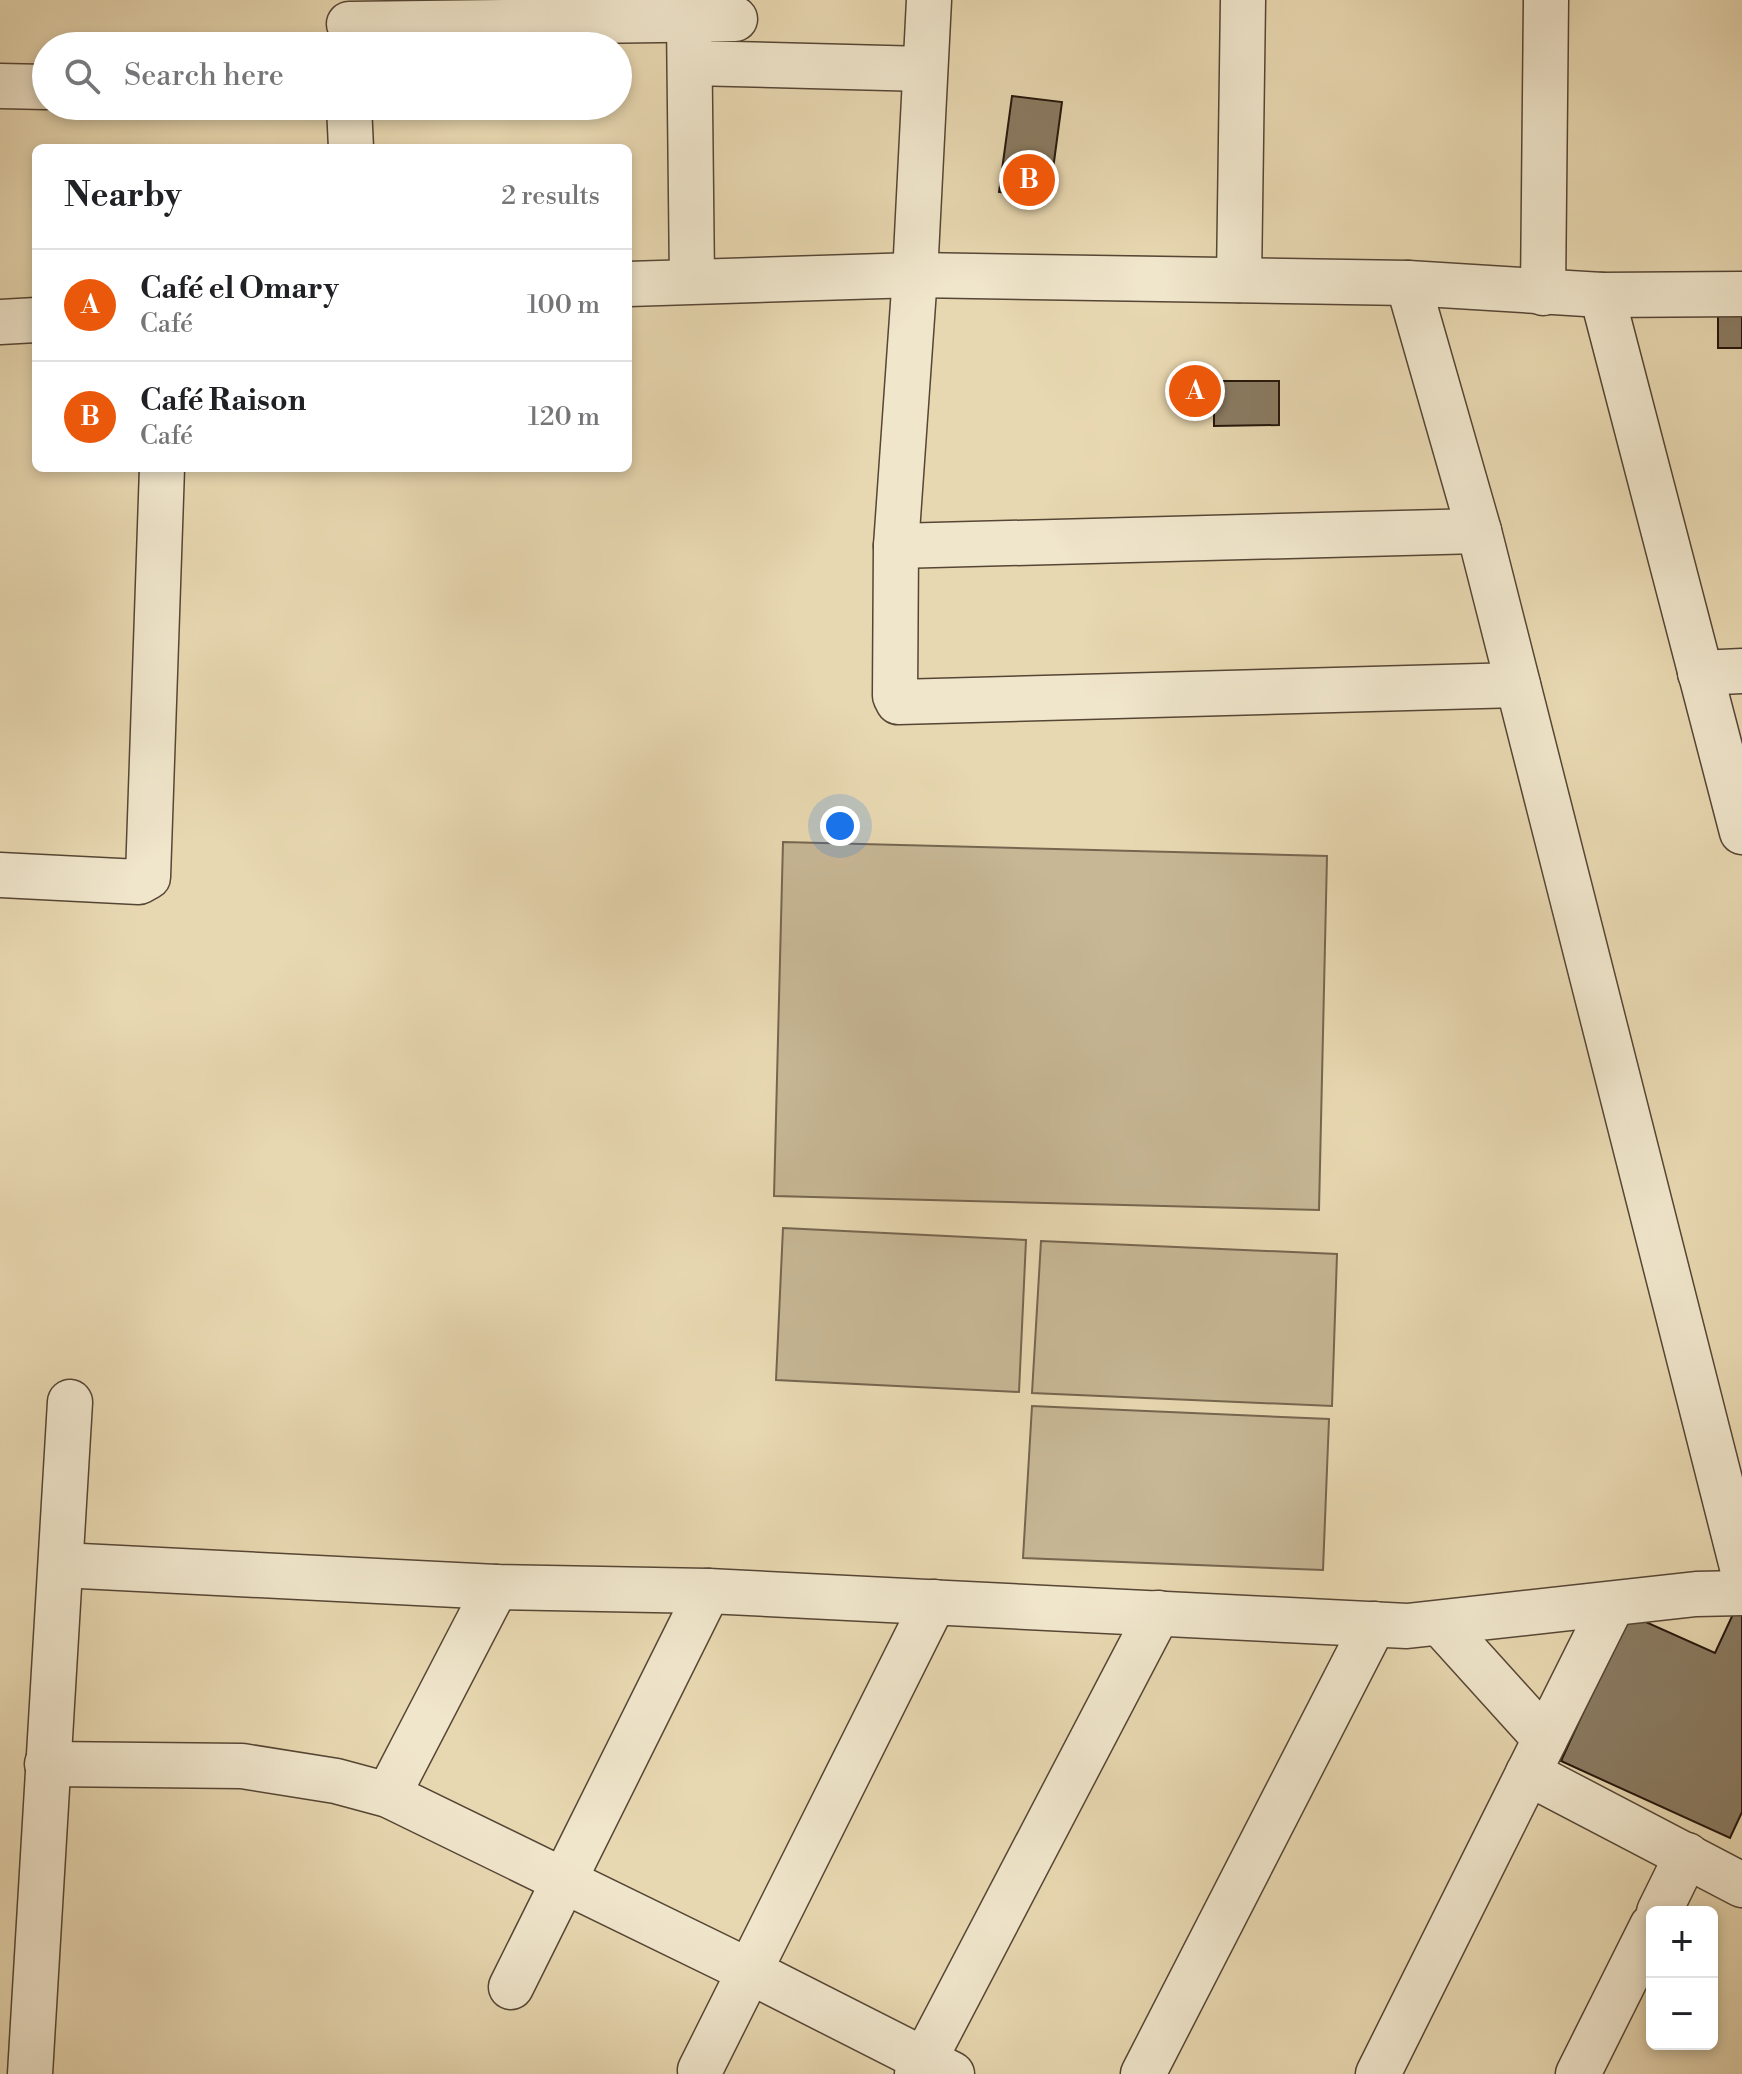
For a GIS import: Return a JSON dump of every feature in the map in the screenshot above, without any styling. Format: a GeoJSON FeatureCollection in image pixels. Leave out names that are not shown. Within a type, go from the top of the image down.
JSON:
{"type":"FeatureCollection","features":[{"type":"Feature","properties":{"kind":"street"},"geometry":{"type":"LineString","coordinates":[[929,0],[915,275],[896,546],[895,696],[898,702],[1518,685]]}},
{"type":"Feature","properties":{"kind":"street"},"geometry":{"type":"LineString","coordinates":[[1239,280],[1243,0]]}},
{"type":"Feature","properties":{"kind":"street"},"geometry":{"type":"LineString","coordinates":[[1543,293],[1546,0]]}},
{"type":"Feature","properties":{"kind":"street"},"geometry":{"type":"LineString","coordinates":[[349,23],[689,20],[734,10],[736,65]]}},
{"type":"Feature","properties":{"kind":"street"},"geometry":{"type":"LineString","coordinates":[[689,20],[692,63],[692,280]]}},
{"type":"Feature","properties":{"kind":"street"},"geometry":{"type":"LineString","coordinates":[[692,63],[925,69]]}},
{"type":"Feature","properties":{"kind":"street"},"geometry":{"type":"LineString","coordinates":[[0,86],[32,87]]}},
{"type":"Feature","properties":{"kind":"street"},"geometry":{"type":"LineString","coordinates":[[350,120],[351,144]]}},
{"type":"Feature","properties":{"kind":"street"},"geometry":{"type":"LineString","coordinates":[[632,284],[915,275],[1408,283],[1602,295],[1742,294]]}},
{"type":"Feature","properties":{"kind":"street"},"geometry":{"type":"LineString","coordinates":[[1408,283],[1479,531],[1742,1567]]}},
{"type":"Feature","properties":{"kind":"street"},"geometry":{"type":"LineString","coordinates":[[1602,295],[1721,672],[1742,832]]}},
{"type":"Feature","properties":{"kind":"street"},"geometry":{"type":"LineString","coordinates":[[0,322],[32,320]]}},
{"type":"Feature","properties":{"kind":"street"},"geometry":{"type":"LineString","coordinates":[[0,875],[139,882],[148,877],[162,472]]}},
{"type":"Feature","properties":{"kind":"street"},"geometry":{"type":"LineString","coordinates":[[896,546],[1479,531]]}},
{"type":"Feature","properties":{"kind":"street"},"geometry":{"type":"LineString","coordinates":[[30,2074],[70,1402]]}},
{"type":"Feature","properties":{"kind":"street"},"geometry":{"type":"LineString","coordinates":[[61,1565],[496,1587],[708,1591],[1374,1624],[1441,1624],[1696,1594],[1742,1593]]}},
{"type":"Feature","properties":{"kind":"street"},"geometry":{"type":"LineString","coordinates":[[388,1795],[496,1587]]}},
{"type":"Feature","properties":{"kind":"street"},"geometry":{"type":"LineString","coordinates":[[511,1987],[708,1591]]}},
{"type":"Feature","properties":{"kind":"street"},"geometry":{"type":"LineString","coordinates":[[700,2070],[934,1602]]}},
{"type":"Feature","properties":{"kind":"street"},"geometry":{"type":"LineString","coordinates":[[1378,2074],[1612,1605]]}},
{"type":"Feature","properties":{"kind":"street"},"geometry":{"type":"LineString","coordinates":[[47,1764],[242,1766],[336,1781],[388,1795],[749,1971],[931,2069],[1158,1613]]}},
{"type":"Feature","properties":{"kind":"street"},"geometry":{"type":"LineString","coordinates":[[1143,2074],[1374,1624]]}},
{"type":"Feature","properties":{"kind":"street"},"geometry":{"type":"LineString","coordinates":[[1441,1624],[1537,1756],[1687,1855],[1741,1881]]}},
{"type":"Feature","properties":{"kind":"street"},"geometry":{"type":"LineString","coordinates":[[1662,1906],[1687,1855]]}},
{"type":"Feature","properties":{"kind":"street"},"geometry":{"type":"LineString","coordinates":[[1578,2074],[1646,1938]]}},
{"type":"Feature","properties":{"kind":"shaded area"},"geometry":{"type":"Polygon","coordinates":[[[783,842],[1327,856],[1319,1210],[774,1196],[783,842]]]}},
{"type":"Feature","properties":{"kind":"shaded area"},"geometry":{"type":"Polygon","coordinates":[[[783,1228],[1026,1240],[1019,1392],[776,1380],[783,1228]]]}},
{"type":"Feature","properties":{"kind":"shaded area"},"geometry":{"type":"Polygon","coordinates":[[[1041,1241],[1337,1254],[1332,1406],[1032,1393],[1041,1241]]]}},
{"type":"Feature","properties":{"kind":"shaded area"},"geometry":{"type":"Polygon","coordinates":[[[1032,1406],[1329,1419],[1323,1570],[1023,1558],[1032,1406]]]}},
{"type":"Feature","properties":{"kind":"building"},"geometry":{"type":"Polygon","coordinates":[[[1012,96],[1062,102],[1049,199],[999,192],[1012,96]]]}},
{"type":"Feature","properties":{"kind":"building"},"geometry":{"type":"Polygon","coordinates":[[[1718,304],[1742,304],[1742,348],[1718,348],[1718,304]]]}},
{"type":"Feature","properties":{"kind":"building"},"geometry":{"type":"Polygon","coordinates":[[[1179,381],[1214,381],[1214,413],[1179,413],[1179,381]]]}},
{"type":"Feature","properties":{"kind":"building"},"geometry":{"type":"Polygon","coordinates":[[[1214,381],[1279,381],[1279,425],[1214,426],[1214,381]]]}},
{"type":"Feature","properties":{"kind":"building"},"geometry":{"type":"Polygon","coordinates":[[[1734,1612],[1742,1615],[1742,1812],[1730,1838],[1561,1761],[1628,1614],[1715,1653],[1734,1612]]]}},
{"type":"Feature","properties":{"kind":"place","name":"Café Raison"},"geometry":{"type":"Point","coordinates":[1029,180]}},
{"type":"Feature","properties":{"kind":"place","name":"Café el Omary"},"geometry":{"type":"Point","coordinates":[1195,391]}}]}
